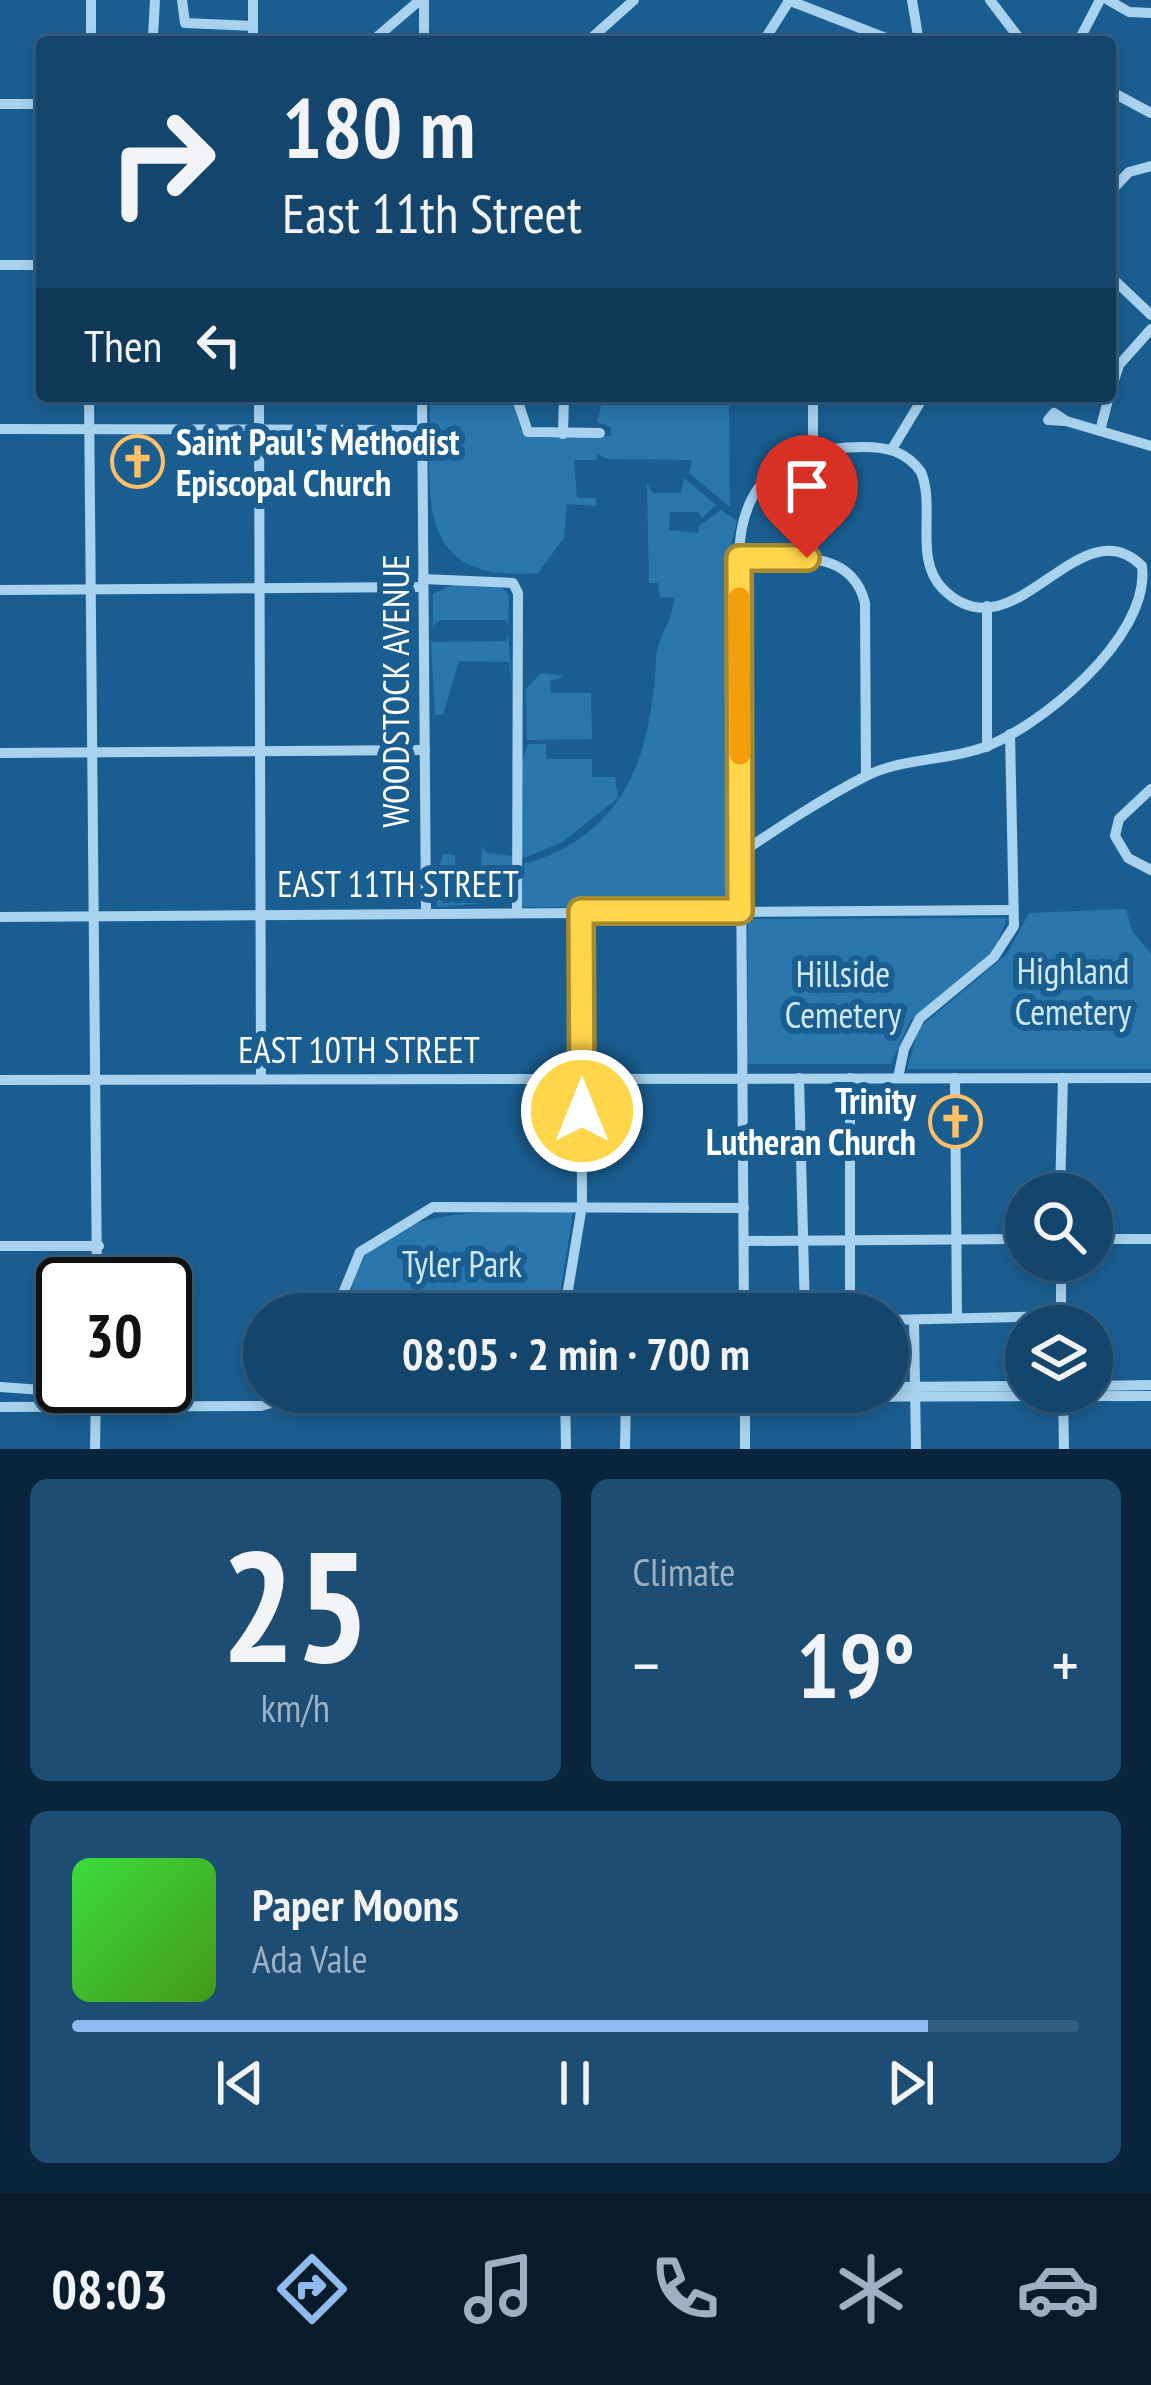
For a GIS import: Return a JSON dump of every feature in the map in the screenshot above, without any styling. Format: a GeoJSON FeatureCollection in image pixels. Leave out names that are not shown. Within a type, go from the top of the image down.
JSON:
{"type":"FeatureCollection","features":[{"type":"Feature","properties":{"kind":"street"},"geometry":{"type":"LineString","coordinates":[[91,0],[91,36]]}},
{"type":"Feature","properties":{"kind":"street"},"geometry":{"type":"LineString","coordinates":[[153,36],[155,0]]}},
{"type":"Feature","properties":{"kind":"street"},"geometry":{"type":"LineString","coordinates":[[182,0],[182,20],[193,31],[254,26]]}},
{"type":"Feature","properties":{"kind":"street"},"geometry":{"type":"LineString","coordinates":[[253,0],[254,36]]}},
{"type":"Feature","properties":{"kind":"street"},"geometry":{"type":"LineString","coordinates":[[378,36],[422,0]]}},
{"type":"Feature","properties":{"kind":"street"},"geometry":{"type":"LineString","coordinates":[[422,0],[424,36]]}},
{"type":"Feature","properties":{"kind":"street"},"geometry":{"type":"LineString","coordinates":[[594,36],[634,0]]}},
{"type":"Feature","properties":{"kind":"street"},"geometry":{"type":"LineString","coordinates":[[912,0],[919,36]]}},
{"type":"Feature","properties":{"kind":"street"},"geometry":{"type":"LineString","coordinates":[[990,0],[1017,36]]}},
{"type":"Feature","properties":{"kind":"street"},"geometry":{"type":"LineString","coordinates":[[1082,36],[1104,0],[1129,11],[1151,13]]}},
{"type":"Feature","properties":{"kind":"street"},"geometry":{"type":"LineString","coordinates":[[767,36],[789,1],[880,36]]}},
{"type":"Feature","properties":{"kind":"street"},"geometry":{"type":"LineString","coordinates":[[1116,94],[1151,113]]}},
{"type":"Feature","properties":{"kind":"street"},"geometry":{"type":"LineString","coordinates":[[0,104],[36,104]]}},
{"type":"Feature","properties":{"kind":"street"},"geometry":{"type":"LineString","coordinates":[[1116,186],[1129,172],[1151,166]]}},
{"type":"Feature","properties":{"kind":"street"},"geometry":{"type":"LineString","coordinates":[[0,265],[36,265]]}},
{"type":"Feature","properties":{"kind":"street"},"geometry":{"type":"LineString","coordinates":[[1116,282],[1151,315]]}},
{"type":"Feature","properties":{"kind":"street"},"geometry":{"type":"LineString","coordinates":[[1116,375],[1119,365],[1151,329]]}},
{"type":"Feature","properties":{"kind":"street"},"geometry":{"type":"LineString","coordinates":[[89,402],[99,1257]]}},
{"type":"Feature","properties":{"kind":"street"},"geometry":{"type":"LineString","coordinates":[[259,402],[261,1079]]}},
{"type":"Feature","properties":{"kind":"street","name":"WOODSTOCK AVENUE"},"geometry":{"type":"LineString","coordinates":[[422,402],[426,913]]}},
{"type":"Feature","properties":{"kind":"street"},"geometry":{"type":"LineString","coordinates":[[518,402],[528,432],[600,434]]}},
{"type":"Feature","properties":{"kind":"street"},"geometry":{"type":"LineString","coordinates":[[563,434],[564,402]]}},
{"type":"Feature","properties":{"kind":"street"},"geometry":{"type":"LineString","coordinates":[[813,402],[813,451]]}},
{"type":"Feature","properties":{"kind":"street"},"geometry":{"type":"LineString","coordinates":[[892,449],[920,402]]}},
{"type":"Feature","properties":{"kind":"street"},"geometry":{"type":"LineString","coordinates":[[1100,430],[1108,402]]}},
{"type":"Feature","properties":{"kind":"street"},"geometry":{"type":"LineString","coordinates":[[1066,421],[1151,446]]}},
{"type":"Feature","properties":{"kind":"street"},"geometry":{"type":"LineString","coordinates":[[0,428],[422,430]]}},
{"type":"Feature","properties":{"kind":"street"},"geometry":{"type":"LineString","coordinates":[[741,853],[866,776],[986,747],[1116,664],[1135,637],[1150,589],[1136,560],[1105,548],[1081,557],[1031,594],[987,606],[966,604],[936,580],[927,552],[925,481],[916,465],[892,449],[813,451],[772,473],[744,512],[739,558],[741,1078],[744,1293]]}},
{"type":"Feature","properties":{"kind":"street"},"geometry":{"type":"LineString","coordinates":[[739,558],[825,560],[857,581],[866,604],[866,776]]}},
{"type":"Feature","properties":{"kind":"street"},"geometry":{"type":"LineString","coordinates":[[0,590],[260,588],[500,579],[513,583],[518,593],[518,912]]}},
{"type":"Feature","properties":{"kind":"street"},"geometry":{"type":"LineString","coordinates":[[986,747],[987,606]]}},
{"type":"Feature","properties":{"kind":"street"},"geometry":{"type":"LineString","coordinates":[[898,1078],[910,1032],[926,1012],[994,957],[1013,926],[1010,734]]}},
{"type":"Feature","properties":{"kind":"street"},"geometry":{"type":"LineString","coordinates":[[0,753],[425,750]]}},
{"type":"Feature","properties":{"kind":"street"},"geometry":{"type":"LineString","coordinates":[[1151,789],[1119,818],[1115,836],[1128,858],[1151,870]]}},
{"type":"Feature","properties":{"kind":"street","name":"EAST 11TH STREET"},"geometry":{"type":"LineString","coordinates":[[0,917],[1013,910]]}},
{"type":"Feature","properties":{"kind":"street"},"geometry":{"type":"LineString","coordinates":[[568,1293],[582,1206],[581,911]]}},
{"type":"Feature","properties":{"kind":"street"},"geometry":{"type":"LineString","coordinates":[[799,1078],[804,1293]]}},
{"type":"Feature","properties":{"kind":"street"},"geometry":{"type":"LineString","coordinates":[[850,1078],[850,1293]]}},
{"type":"Feature","properties":{"kind":"street"},"geometry":{"type":"LineString","coordinates":[[955,1078],[957,1318]]}},
{"type":"Feature","properties":{"kind":"street"},"geometry":{"type":"LineString","coordinates":[[1061,1173],[1063,1078]]}},
{"type":"Feature","properties":{"kind":"street","name":"EAST 10TH STREET"},"geometry":{"type":"LineString","coordinates":[[0,1080],[1151,1078]]}},
{"type":"Feature","properties":{"kind":"street"},"geometry":{"type":"LineString","coordinates":[[344,1293],[360,1252],[418,1212],[447,1205],[744,1208]]}},
{"type":"Feature","properties":{"kind":"street"},"geometry":{"type":"LineString","coordinates":[[1113,1239],[1151,1239]]}},
{"type":"Feature","properties":{"kind":"street"},"geometry":{"type":"LineString","coordinates":[[745,1241],[1005,1240]]}},
{"type":"Feature","properties":{"kind":"street"},"geometry":{"type":"LineString","coordinates":[[0,1246],[99,1246]]}},
{"type":"Feature","properties":{"kind":"street"},"geometry":{"type":"LineString","coordinates":[[909,1321],[1005,1319]]}},
{"type":"Feature","properties":{"kind":"street"},"geometry":{"type":"LineString","coordinates":[[914,1321],[916,1449]]}},
{"type":"Feature","properties":{"kind":"street"},"geometry":{"type":"LineString","coordinates":[[1113,1386],[1151,1385]]}},
{"type":"Feature","properties":{"kind":"street"},"geometry":{"type":"LineString","coordinates":[[0,1388],[36,1389]]}},
{"type":"Feature","properties":{"kind":"street"},"geometry":{"type":"LineString","coordinates":[[972,1392],[1005,1388]]}},
{"type":"Feature","properties":{"kind":"street"},"geometry":{"type":"LineString","coordinates":[[909,1391],[917,1392]]}},
{"type":"Feature","properties":{"kind":"street"},"geometry":{"type":"LineString","coordinates":[[909,1392],[1005,1393]]}},
{"type":"Feature","properties":{"kind":"street"},"geometry":{"type":"LineString","coordinates":[[1113,1395],[1151,1396]]}},
{"type":"Feature","properties":{"kind":"street"},"geometry":{"type":"LineString","coordinates":[[192,1405],[243,1406]]}},
{"type":"Feature","properties":{"kind":"street"},"geometry":{"type":"LineString","coordinates":[[0,1407],[36,1406]]}},
{"type":"Feature","properties":{"kind":"street"},"geometry":{"type":"LineString","coordinates":[[94,1449],[96,1413]]}},
{"type":"Feature","properties":{"kind":"street"},"geometry":{"type":"LineString","coordinates":[[566,1413],[566,1449]]}},
{"type":"Feature","properties":{"kind":"street"},"geometry":{"type":"LineString","coordinates":[[625,1449],[626,1413]]}},
{"type":"Feature","properties":{"kind":"street"},"geometry":{"type":"LineString","coordinates":[[745,1413],[745,1449]]}},
{"type":"Feature","properties":{"kind":"street"},"geometry":{"type":"LineString","coordinates":[[1063,1413],[1064,1449]]}},
{"type":"Feature","properties":{"kind":"green space"},"geometry":{"type":"Polygon","coordinates":[[[430,402],[514,402],[521,430],[537,438],[611,436],[611,427],[597,422],[601,405],[592,402],[729,402],[730,507],[689,473],[692,460],[607,459],[597,454],[597,460],[574,460],[577,498],[596,498],[596,506],[567,504],[564,538],[538,573],[496,572],[466,563],[447,547],[436,524],[429,465],[430,402]]]}},
{"type":"Feature","properties":{"kind":"green space"},"geometry":{"type":"Polygon","coordinates":[[[684,478],[716,505],[702,518],[698,512],[670,512],[669,530],[698,533],[699,526],[721,510],[737,521],[729,554],[735,906],[521,907],[524,864],[559,851],[587,833],[609,812],[639,759],[648,728],[657,652],[674,597],[660,598],[658,583],[649,583],[647,484],[653,493],[681,493],[684,478]]]}},
{"type":"Feature","properties":{"kind":"green space"},"geometry":{"type":"Polygon","coordinates":[[[456,583],[498,583],[509,596],[508,627],[506,620],[440,620],[433,626],[433,594],[456,583]]]}},
{"type":"Feature","properties":{"kind":"green space"},"geometry":{"type":"Polygon","coordinates":[[[508,634],[513,691],[509,662],[459,661],[443,715],[435,715],[431,642],[506,641],[508,634]]]}},
{"type":"Feature","properties":{"kind":"green space"},"geometry":{"type":"Polygon","coordinates":[[[541,673],[564,676],[550,681],[551,693],[591,693],[592,739],[527,740],[526,689],[541,673]]]}},
{"type":"Feature","properties":{"kind":"green space"},"geometry":{"type":"Polygon","coordinates":[[[528,744],[546,744],[546,759],[592,759],[592,777],[615,777],[618,798],[561,843],[521,859],[520,767],[528,744]]]}},
{"type":"Feature","properties":{"kind":"green space"},"geometry":{"type":"Polygon","coordinates":[[[482,846],[487,853],[514,856],[508,901],[437,907],[435,883],[443,854],[455,855],[456,888],[480,888],[482,846]]]}},
{"type":"Feature","properties":{"kind":"green space","name":"Highland Cemetery"},"geometry":{"type":"Polygon","coordinates":[[[1126,909],[1132,931],[1151,954],[1151,1069],[907,1069],[919,1028],[1007,954],[1029,913],[1126,909]]]}},
{"type":"Feature","properties":{"kind":"green space","name":"Hillside Cemetery"},"geometry":{"type":"Polygon","coordinates":[[[1007,918],[994,950],[910,1021],[891,1064],[747,1064],[748,919],[1007,918]]]}},
{"type":"Feature","properties":{"kind":"green space","name":"Tyler Park"},"geometry":{"type":"Polygon","coordinates":[[[504,1212],[573,1212],[560,1293],[353,1293],[355,1276],[372,1249],[398,1231],[430,1220],[504,1212]]]}},
{"type":"Feature","properties":{"kind":"slow traffic"},"geometry":{"type":"LineString","coordinates":[[739,598],[740,754]]}},
{"type":"Feature","properties":{"kind":"place","name":"Saint Paul's Methodist Episcopal Church"},"geometry":{"type":"Point","coordinates":[137,462]}},
{"type":"Feature","properties":{"kind":"place","name":"Trinity Lutheran Church"},"geometry":{"type":"Point","coordinates":[955,1121]}},
{"type":"Feature","properties":{"kind":"route"},"geometry":{"type":"LineString","coordinates":[[582,1111],[581,911],[740,911],[739,558],[807,558]]}}]}
